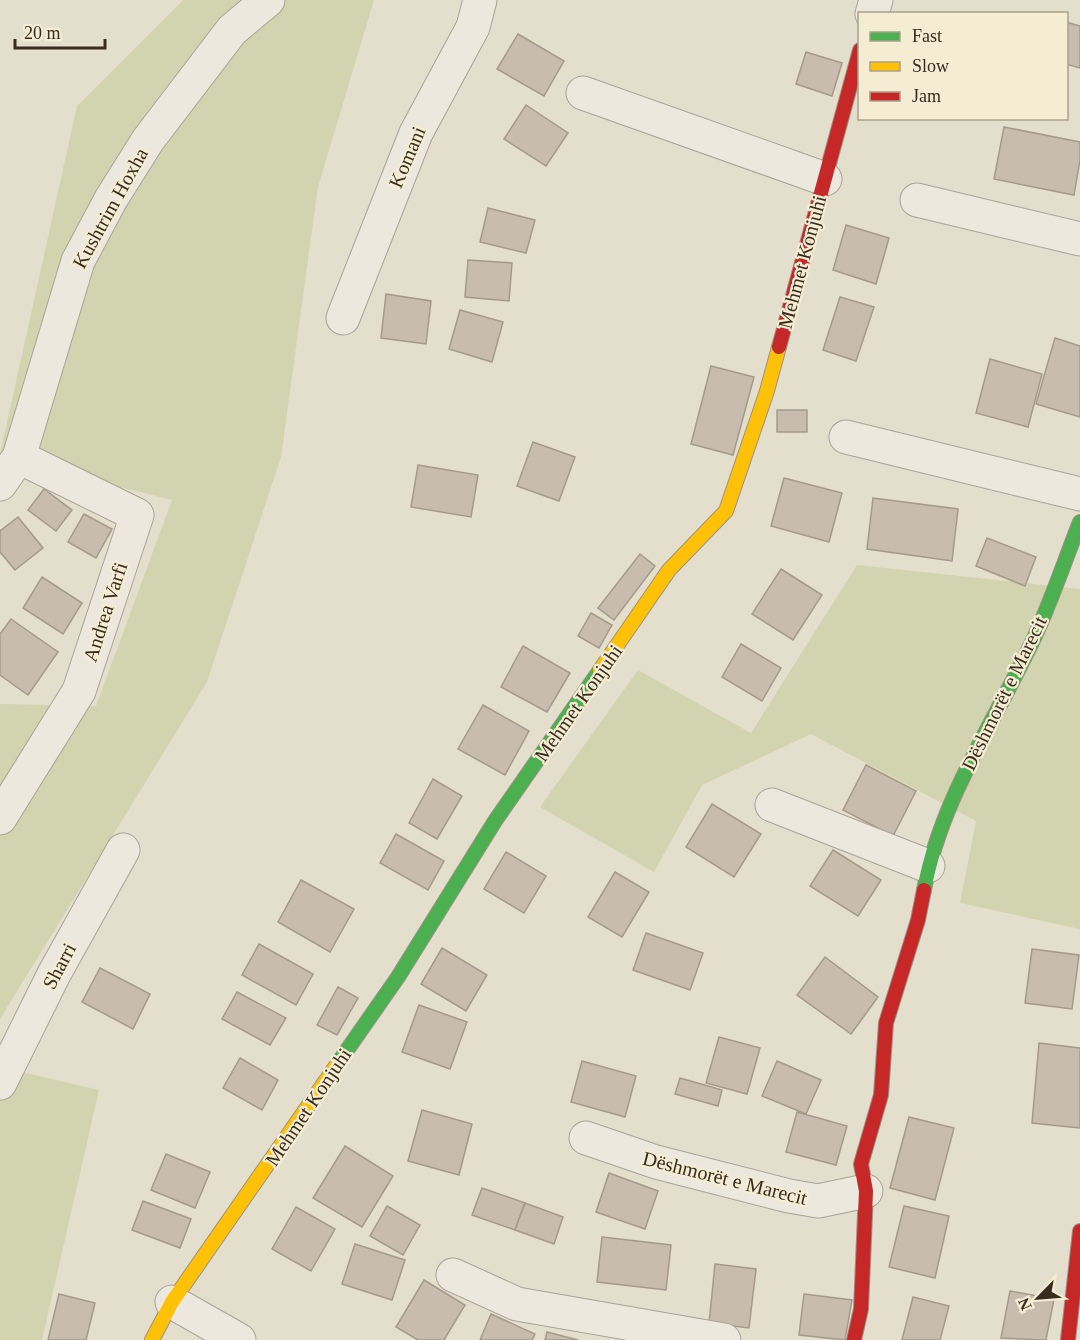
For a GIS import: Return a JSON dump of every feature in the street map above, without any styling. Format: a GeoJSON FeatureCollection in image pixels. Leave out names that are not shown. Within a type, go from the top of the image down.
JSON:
{"type":"FeatureCollection","features":[{"type":"Feature","properties":{"kind":"street","name":"Kushtrim Hoxha"},"geometry":{"type":"LineString","coordinates":[[0,484],[19,457],[78,261],[111,199],[148,140],[232,30],[268,0]]}},
{"type":"Feature","properties":{"kind":"street","name":"Komani"},"geometry":{"type":"LineString","coordinates":[[343,318],[416,133],[473,27],[480,0]]}},
{"type":"Feature","properties":{"kind":"street","name":"Mehmet Konjuhi"},"geometry":{"type":"LineString","coordinates":[[152,1340],[172,1302],[398,977],[495,821],[669,570],[726,511],[767,391],[858,57]]}},
{"type":"Feature","properties":{"kind":"street"},"geometry":{"type":"LineString","coordinates":[[583,93],[825,179]]}},
{"type":"Feature","properties":{"kind":"street"},"geometry":{"type":"LineString","coordinates":[[917,200],[1080,238]]}},
{"type":"Feature","properties":{"kind":"street"},"geometry":{"type":"LineString","coordinates":[[846,436],[1080,494]]}},
{"type":"Feature","properties":{"kind":"street","name":"Andrea Varfi"},"geometry":{"type":"LineString","coordinates":[[0,818],[79,691],[137,515],[19,457]]}},
{"type":"Feature","properties":{"kind":"street","name":"Dëshmorët e Marecit"},"geometry":{"type":"LineString","coordinates":[[854,1340],[861,1309],[866,1191],[861,1164],[881,1095],[886,1023],[918,920],[928,866],[967,766],[1035,636],[1080,522]]}},
{"type":"Feature","properties":{"kind":"street"},"geometry":{"type":"LineString","coordinates":[[772,805],[928,866]]}},
{"type":"Feature","properties":{"kind":"street","name":"Sharri"},"geometry":{"type":"LineString","coordinates":[[0,1083],[54,974],[123,850]]}},
{"type":"Feature","properties":{"kind":"street","name":"Dëshmorët e Marecit"},"geometry":{"type":"LineString","coordinates":[[586,1138],[656,1162],[818,1202],[866,1191]]}},
{"type":"Feature","properties":{"kind":"street"},"geometry":{"type":"LineString","coordinates":[[1068,1340],[1080,1231]]}},
{"type":"Feature","properties":{"kind":"street"},"geometry":{"type":"LineString","coordinates":[[453,1275],[517,1304],[724,1340]]}},
{"type":"Feature","properties":{"kind":"street"},"geometry":{"type":"LineString","coordinates":[[172,1302],[239,1340]]}},
{"type":"Feature","properties":{"kind":"green space"},"geometry":{"type":"Polygon","coordinates":[[[183,0],[374,0],[318,187],[281,457],[207,682],[0,1019],[0,704],[96,706],[172,500],[0,457],[0,454],[77,106],[183,0]]]}},
{"type":"Feature","properties":{"kind":"green space"},"geometry":{"type":"Polygon","coordinates":[[[857,565],[1080,589],[1080,929],[960,903],[976,821],[811,734],[702,785],[654,872],[540,807],[638,670],[751,733],[857,565]]]}},
{"type":"Feature","properties":{"kind":"green space"},"geometry":{"type":"Polygon","coordinates":[[[0,1067],[99,1090],[42,1340],[0,1340],[0,1067]]]}},
{"type":"Feature","properties":{"kind":"building"},"geometry":{"type":"Polygon","coordinates":[[[1068,23],[1080,26],[1080,68],[1068,65],[1068,23]]]}},
{"type":"Feature","properties":{"kind":"building"},"geometry":{"type":"Polygon","coordinates":[[[518,34],[564,61],[544,96],[497,69],[518,34]]]}},
{"type":"Feature","properties":{"kind":"building"},"geometry":{"type":"Polygon","coordinates":[[[806,52],[842,63],[832,96],[796,84],[806,52]]]}},
{"type":"Feature","properties":{"kind":"building"},"geometry":{"type":"Polygon","coordinates":[[[526,105],[568,133],[546,166],[504,139],[526,105]]]}},
{"type":"Feature","properties":{"kind":"building"},"geometry":{"type":"Polygon","coordinates":[[[1004,127],[1080,142],[1080,160],[1074,195],[994,179],[1004,127]]]}},
{"type":"Feature","properties":{"kind":"building"},"geometry":{"type":"Polygon","coordinates":[[[488,208],[535,220],[526,253],[480,242],[488,208]]]}},
{"type":"Feature","properties":{"kind":"building"},"geometry":{"type":"Polygon","coordinates":[[[846,225],[889,238],[876,284],[833,270],[846,225]]]}},
{"type":"Feature","properties":{"kind":"building"},"geometry":{"type":"Polygon","coordinates":[[[468,260],[512,263],[509,301],[465,297],[468,260]]]}},
{"type":"Feature","properties":{"kind":"building"},"geometry":{"type":"Polygon","coordinates":[[[386,294],[431,301],[426,344],[381,338],[386,294]]]}},
{"type":"Feature","properties":{"kind":"building"},"geometry":{"type":"Polygon","coordinates":[[[840,297],[874,307],[856,361],[823,350],[840,297]]]}},
{"type":"Feature","properties":{"kind":"building"},"geometry":{"type":"Polygon","coordinates":[[[460,310],[503,322],[492,362],[449,349],[460,310]]]}},
{"type":"Feature","properties":{"kind":"building"},"geometry":{"type":"Polygon","coordinates":[[[1055,338],[1080,346],[1080,417],[1036,404],[1055,338]]]}},
{"type":"Feature","properties":{"kind":"building"},"geometry":{"type":"Polygon","coordinates":[[[990,359],[1042,374],[1028,427],[976,413],[990,359]]]}},
{"type":"Feature","properties":{"kind":"building"},"geometry":{"type":"Polygon","coordinates":[[[711,366],[754,377],[733,455],[691,444],[711,366]]]}},
{"type":"Feature","properties":{"kind":"building"},"geometry":{"type":"Polygon","coordinates":[[[777,410],[807,410],[807,432],[777,432],[777,410]]]}},
{"type":"Feature","properties":{"kind":"building"},"geometry":{"type":"Polygon","coordinates":[[[533,442],[575,457],[559,501],[517,486],[533,442]]]}},
{"type":"Feature","properties":{"kind":"building"},"geometry":{"type":"Polygon","coordinates":[[[418,465],[478,475],[471,517],[411,507],[418,465]]]}},
{"type":"Feature","properties":{"kind":"building"},"geometry":{"type":"Polygon","coordinates":[[[784,478],[842,493],[829,542],[771,526],[784,478]]]}},
{"type":"Feature","properties":{"kind":"building"},"geometry":{"type":"Polygon","coordinates":[[[44,489],[72,510],[56,531],[28,510],[44,489]]]}},
{"type":"Feature","properties":{"kind":"building"},"geometry":{"type":"Polygon","coordinates":[[[873,498],[958,509],[952,561],[867,549],[873,498]]]}},
{"type":"Feature","properties":{"kind":"building"},"geometry":{"type":"Polygon","coordinates":[[[84,514],[112,529],[96,558],[68,542],[84,514]]]}},
{"type":"Feature","properties":{"kind":"building"},"geometry":{"type":"Polygon","coordinates":[[[18,517],[43,548],[15,570],[0,552],[0,531],[18,517]]]}},
{"type":"Feature","properties":{"kind":"building"},"geometry":{"type":"Polygon","coordinates":[[[987,538],[1036,557],[1025,586],[976,566],[987,538]]]}},
{"type":"Feature","properties":{"kind":"building"},"geometry":{"type":"Polygon","coordinates":[[[640,554],[655,566],[614,620],[598,608],[640,554]]]}},
{"type":"Feature","properties":{"kind":"building"},"geometry":{"type":"Polygon","coordinates":[[[781,569],[822,595],[793,640],[752,614],[781,569]]]}},
{"type":"Feature","properties":{"kind":"building"},"geometry":{"type":"Polygon","coordinates":[[[42,577],[82,603],[63,634],[23,608],[42,577]]]}},
{"type":"Feature","properties":{"kind":"building"},"geometry":{"type":"Polygon","coordinates":[[[591,613],[612,625],[599,648],[578,636],[591,613]]]}},
{"type":"Feature","properties":{"kind":"building"},"geometry":{"type":"Polygon","coordinates":[[[11,619],[58,652],[28,695],[0,675],[0,634],[11,619]]]}},
{"type":"Feature","properties":{"kind":"building"},"geometry":{"type":"Polygon","coordinates":[[[741,644],[781,668],[762,701],[722,677],[741,644]]]}},
{"type":"Feature","properties":{"kind":"building"},"geometry":{"type":"Polygon","coordinates":[[[523,646],[570,673],[547,712],[501,687],[523,646]]]}},
{"type":"Feature","properties":{"kind":"building"},"geometry":{"type":"Polygon","coordinates":[[[483,705],[529,731],[505,775],[458,749],[483,705]]]}},
{"type":"Feature","properties":{"kind":"building"},"geometry":{"type":"Polygon","coordinates":[[[866,765],[916,791],[893,836],[843,810],[866,765]]]}},
{"type":"Feature","properties":{"kind":"building"},"geometry":{"type":"Polygon","coordinates":[[[433,779],[462,796],[437,839],[409,823],[433,779]]]}},
{"type":"Feature","properties":{"kind":"building"},"geometry":{"type":"Polygon","coordinates":[[[712,804],[761,834],[734,877],[686,847],[712,804]]]}},
{"type":"Feature","properties":{"kind":"building"},"geometry":{"type":"Polygon","coordinates":[[[396,834],[444,861],[428,890],[380,863],[396,834]]]}},
{"type":"Feature","properties":{"kind":"building"},"geometry":{"type":"Polygon","coordinates":[[[833,850],[881,880],[858,916],[810,886],[833,850]]]}},
{"type":"Feature","properties":{"kind":"building"},"geometry":{"type":"Polygon","coordinates":[[[506,852],[546,876],[524,913],[484,889],[506,852]]]}},
{"type":"Feature","properties":{"kind":"building"},"geometry":{"type":"Polygon","coordinates":[[[615,872],[649,892],[622,937],[588,917],[615,872]]]}},
{"type":"Feature","properties":{"kind":"building"},"geometry":{"type":"Polygon","coordinates":[[[301,880],[354,909],[330,952],[278,922],[301,880]]]}},
{"type":"Feature","properties":{"kind":"building"},"geometry":{"type":"Polygon","coordinates":[[[646,933],[703,953],[690,990],[633,970],[646,933]]]}},
{"type":"Feature","properties":{"kind":"building"},"geometry":{"type":"Polygon","coordinates":[[[259,944],[313,974],[296,1005],[242,975],[259,944]]]}},
{"type":"Feature","properties":{"kind":"building"},"geometry":{"type":"Polygon","coordinates":[[[442,948],[487,975],[466,1011],[421,984],[442,948]]]}},
{"type":"Feature","properties":{"kind":"building"},"geometry":{"type":"Polygon","coordinates":[[[1032,949],[1079,955],[1072,1009],[1025,1003],[1032,949]]]}},
{"type":"Feature","properties":{"kind":"building"},"geometry":{"type":"Polygon","coordinates":[[[825,957],[878,997],[851,1034],[797,995],[825,957]]]}},
{"type":"Feature","properties":{"kind":"building"},"geometry":{"type":"Polygon","coordinates":[[[100,968],[150,994],[133,1029],[82,1002],[100,968]]]}},
{"type":"Feature","properties":{"kind":"building"},"geometry":{"type":"Polygon","coordinates":[[[338,987],[358,998],[337,1035],[317,1025],[338,987]]]}},
{"type":"Feature","properties":{"kind":"building"},"geometry":{"type":"Polygon","coordinates":[[[237,992],[286,1018],[270,1045],[222,1019],[237,992]]]}},
{"type":"Feature","properties":{"kind":"building"},"geometry":{"type":"Polygon","coordinates":[[[419,1005],[467,1022],[450,1069],[402,1052],[419,1005]]]}},
{"type":"Feature","properties":{"kind":"building"},"geometry":{"type":"Polygon","coordinates":[[[719,1037],[760,1048],[747,1094],[706,1083],[719,1037]]]}},
{"type":"Feature","properties":{"kind":"building"},"geometry":{"type":"Polygon","coordinates":[[[1039,1043],[1080,1048],[1080,1128],[1032,1123],[1039,1043]]]}},
{"type":"Feature","properties":{"kind":"building"},"geometry":{"type":"Polygon","coordinates":[[[240,1058],[278,1080],[262,1110],[223,1088],[240,1058]]]}},
{"type":"Feature","properties":{"kind":"building"},"geometry":{"type":"Polygon","coordinates":[[[582,1061],[636,1076],[625,1117],[571,1102],[582,1061]]]}},
{"type":"Feature","properties":{"kind":"building"},"geometry":{"type":"Polygon","coordinates":[[[777,1061],[821,1080],[806,1114],[762,1096],[777,1061]]]}},
{"type":"Feature","properties":{"kind":"building"},"geometry":{"type":"Polygon","coordinates":[[[680,1078],[722,1090],[718,1106],[675,1094],[680,1078]]]}},
{"type":"Feature","properties":{"kind":"building"},"geometry":{"type":"Polygon","coordinates":[[[422,1110],[472,1124],[459,1175],[408,1161],[422,1110]]]}},
{"type":"Feature","properties":{"kind":"building"},"geometry":{"type":"Polygon","coordinates":[[[797,1112],[847,1126],[836,1165],[786,1152],[797,1112]]]}},
{"type":"Feature","properties":{"kind":"building"},"geometry":{"type":"Polygon","coordinates":[[[909,1117],[954,1128],[935,1200],[890,1188],[909,1117]]]}},
{"type":"Feature","properties":{"kind":"building"},"geometry":{"type":"Polygon","coordinates":[[[345,1146],[393,1176],[362,1227],[313,1198],[345,1146]]]}},
{"type":"Feature","properties":{"kind":"building"},"geometry":{"type":"Polygon","coordinates":[[[166,1154],[210,1172],[195,1208],[151,1190],[166,1154]]]}},
{"type":"Feature","properties":{"kind":"building"},"geometry":{"type":"Polygon","coordinates":[[[609,1173],[658,1191],[645,1229],[596,1212],[609,1173]]]}},
{"type":"Feature","properties":{"kind":"building"},"geometry":{"type":"Polygon","coordinates":[[[482,1188],[525,1203],[515,1230],[472,1215],[482,1188]]]}},
{"type":"Feature","properties":{"kind":"building"},"geometry":{"type":"Polygon","coordinates":[[[143,1201],[191,1219],[180,1248],[132,1230],[143,1201]]]}},
{"type":"Feature","properties":{"kind":"building"},"geometry":{"type":"Polygon","coordinates":[[[525,1203],[563,1217],[554,1244],[515,1230],[525,1203]]]}},
{"type":"Feature","properties":{"kind":"building"},"geometry":{"type":"Polygon","coordinates":[[[387,1206],[420,1225],[403,1255],[370,1236],[387,1206]]]}},
{"type":"Feature","properties":{"kind":"building"},"geometry":{"type":"Polygon","coordinates":[[[904,1206],[949,1216],[935,1278],[889,1267],[904,1206]]]}},
{"type":"Feature","properties":{"kind":"building"},"geometry":{"type":"Polygon","coordinates":[[[296,1207],[335,1229],[311,1271],[272,1249],[296,1207]]]}},
{"type":"Feature","properties":{"kind":"building"},"geometry":{"type":"Polygon","coordinates":[[[602,1237],[671,1245],[666,1290],[597,1282],[602,1237]]]}},
{"type":"Feature","properties":{"kind":"building"},"geometry":{"type":"Polygon","coordinates":[[[355,1244],[405,1260],[392,1300],[342,1284],[355,1244]]]}},
{"type":"Feature","properties":{"kind":"building"},"geometry":{"type":"Polygon","coordinates":[[[715,1264],[756,1269],[749,1328],[709,1323],[715,1264]]]}},
{"type":"Feature","properties":{"kind":"building"},"geometry":{"type":"Polygon","coordinates":[[[424,1280],[465,1305],[444,1340],[418,1340],[396,1327],[424,1280]]]}},
{"type":"Feature","properties":{"kind":"building"},"geometry":{"type":"Polygon","coordinates":[[[1010,1291],[1054,1299],[1046,1340],[1001,1338],[1010,1291]]]}},
{"type":"Feature","properties":{"kind":"building"},"geometry":{"type":"Polygon","coordinates":[[[59,1294],[95,1303],[86,1340],[48,1340],[59,1294]]]}},
{"type":"Feature","properties":{"kind":"building"},"geometry":{"type":"Polygon","coordinates":[[[804,1294],[852,1300],[845,1340],[799,1335],[804,1294]]]}},
{"type":"Feature","properties":{"kind":"building"},"geometry":{"type":"Polygon","coordinates":[[[913,1297],[949,1306],[940,1340],[902,1340],[913,1297]]]}},
{"type":"Feature","properties":{"kind":"building"},"geometry":{"type":"Polygon","coordinates":[[[491,1314],[535,1334],[532,1340],[480,1340],[491,1314]]]}},
{"type":"Feature","properties":{"kind":"building"},"geometry":{"type":"Polygon","coordinates":[[[547,1332],[578,1340],[545,1340],[547,1332]]]}},
{"type":"Feature","properties":{"kind":"traffic: fast"},"geometry":{"type":"LineString","coordinates":[[924,890],[932,856],[956,791],[1035,636],[1080,522]]}},
{"type":"Feature","properties":{"kind":"traffic: fast"},"geometry":{"type":"LineString","coordinates":[[338,1063],[398,977],[495,821],[600,670]]}},
{"type":"Feature","properties":{"kind":"traffic: slow"},"geometry":{"type":"LineString","coordinates":[[600,670],[669,570],[726,511],[767,391],[779,347]]}},
{"type":"Feature","properties":{"kind":"traffic: slow"},"geometry":{"type":"LineString","coordinates":[[152,1340],[172,1302],[338,1063]]}},
{"type":"Feature","properties":{"kind":"traffic: jam"},"geometry":{"type":"LineString","coordinates":[[779,347],[858,57]]}},
{"type":"Feature","properties":{"kind":"traffic: jam"},"geometry":{"type":"LineString","coordinates":[[854,1340],[861,1309],[866,1191],[861,1164],[881,1095],[886,1023],[918,920],[924,890]]}},
{"type":"Feature","properties":{"kind":"traffic: jam"},"geometry":{"type":"LineString","coordinates":[[1068,1340],[1080,1231]]}}]}
